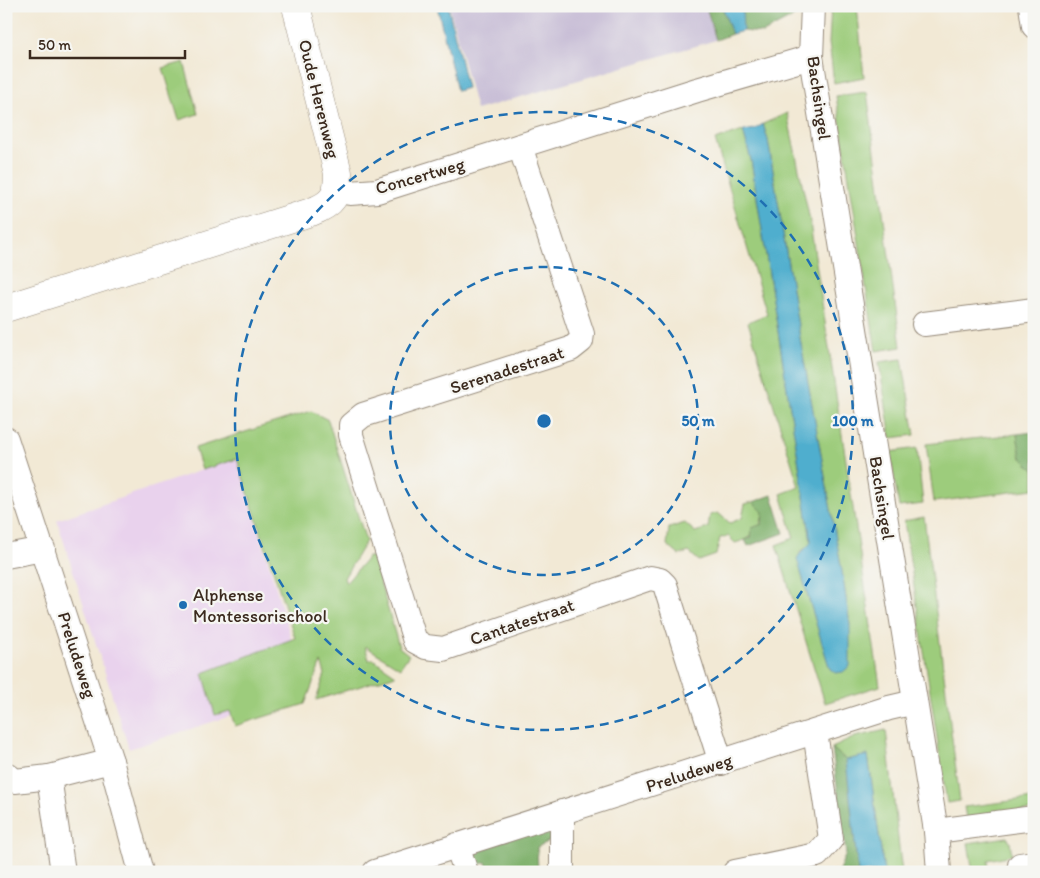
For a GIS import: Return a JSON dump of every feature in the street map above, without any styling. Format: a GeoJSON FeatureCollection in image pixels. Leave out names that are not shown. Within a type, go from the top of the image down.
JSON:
{"type":"FeatureCollection","features":[{"type":"Feature","properties":{"kind":"street","name":"Oude Herenweg"},"geometry":{"type":"LineString","coordinates":[[296,6],[338,173],[337,191]]}},
{"type":"Feature","properties":{"kind":"street","name":"Bachsingel"},"geometry":{"type":"LineString","coordinates":[[813,6],[811,57],[936,831],[939,872]]}},
{"type":"Feature","properties":{"kind":"street"},"geometry":{"type":"LineString","coordinates":[[1031,6],[1034,26]]}},
{"type":"Feature","properties":{"kind":"street","name":"Concertweg"},"geometry":{"type":"LineString","coordinates":[[337,191],[350,193],[377,191],[811,57]]}},
{"type":"Feature","properties":{"kind":"street","name":"Serenadestraat"},"geometry":{"type":"LineString","coordinates":[[352,425],[363,415],[571,349],[581,341],[582,334],[520,146]]}},
{"type":"Feature","properties":{"kind":"street"},"geometry":{"type":"LineString","coordinates":[[6,308],[324,208],[332,201],[337,191]]}},
{"type":"Feature","properties":{"kind":"street"},"geometry":{"type":"LineString","coordinates":[[924,324],[1034,310]]}},
{"type":"Feature","properties":{"kind":"street","name":"Cantatestraat"},"geometry":{"type":"LineString","coordinates":[[352,425],[351,435],[415,641],[426,647],[443,649],[650,578],[660,580],[665,586],[720,763]]}},
{"type":"Feature","properties":{"kind":"street","name":"Preludeweg"},"geometry":{"type":"LineString","coordinates":[[6,438],[111,761],[141,872]]}},
{"type":"Feature","properties":{"kind":"street"},"geometry":{"type":"LineString","coordinates":[[6,556],[42,549]]}},
{"type":"Feature","properties":{"kind":"street","name":"Preludeweg"},"geometry":{"type":"LineString","coordinates":[[375,872],[889,708],[915,702]]}},
{"type":"Feature","properties":{"kind":"street"},"geometry":{"type":"LineString","coordinates":[[735,872],[817,855],[831,840],[815,732]]}},
{"type":"Feature","properties":{"kind":"street"},"geometry":{"type":"LineString","coordinates":[[6,774],[15,781],[49,777],[111,761]]}},
{"type":"Feature","properties":{"kind":"street"},"geometry":{"type":"LineString","coordinates":[[49,777],[63,872]]}},
{"type":"Feature","properties":{"kind":"street"},"geometry":{"type":"LineString","coordinates":[[562,812],[562,872]]}},
{"type":"Feature","properties":{"kind":"street"},"geometry":{"type":"LineString","coordinates":[[936,831],[1034,818]]}},
{"type":"Feature","properties":{"kind":"street"},"geometry":{"type":"LineString","coordinates":[[457,846],[466,872]]}},
{"type":"Feature","properties":{"kind":"street"},"geometry":{"type":"LineString","coordinates":[[1021,872],[1020,865],[1034,863]]}},
{"type":"Feature","properties":{"kind":"shaded area"},"geometry":{"type":"Polygon","coordinates":[[[449,6],[706,6],[716,40],[476,110],[449,6]]]}},
{"type":"Feature","properties":{"kind":"shaded area","name":"Alphense Montessorischool"},"geometry":{"type":"Polygon","coordinates":[[[237,458],[307,691],[129,749],[57,520],[237,458]]]}},
{"type":"Feature","properties":{"kind":"green space"},"geometry":{"type":"Polygon","coordinates":[[[706,6],[722,6],[732,34],[716,40],[706,6]]]}},
{"type":"Feature","properties":{"kind":"green space"},"geometry":{"type":"Polygon","coordinates":[[[741,6],[804,6],[803,12],[763,33],[743,31],[741,6]]]}},
{"type":"Feature","properties":{"kind":"green space"},"geometry":{"type":"Polygon","coordinates":[[[831,6],[857,6],[864,77],[834,83],[829,43],[831,6]]]}},
{"type":"Feature","properties":{"kind":"green space"},"geometry":{"type":"Polygon","coordinates":[[[184,62],[198,114],[179,120],[163,68],[184,62]]]}},
{"type":"Feature","properties":{"kind":"green space"},"geometry":{"type":"Polygon","coordinates":[[[867,92],[901,347],[876,351],[836,96],[867,92]]]}},
{"type":"Feature","properties":{"kind":"green space"},"geometry":{"type":"Polygon","coordinates":[[[787,113],[809,216],[880,686],[825,703],[776,545],[794,538],[781,494],[799,487],[748,322],[767,314],[715,140],[743,131],[751,160],[811,541],[810,545],[800,552],[801,573],[830,669],[850,625],[768,140],[763,124],[787,113]]]}},
{"type":"Feature","properties":{"kind":"green space"},"geometry":{"type":"Polygon","coordinates":[[[902,359],[915,435],[891,438],[879,362],[902,359]]]}},
{"type":"Feature","properties":{"kind":"green space"},"geometry":{"type":"Polygon","coordinates":[[[311,411],[328,420],[366,541],[344,578],[346,583],[368,557],[373,557],[399,647],[409,655],[400,668],[365,646],[369,660],[373,659],[396,675],[316,700],[325,674],[321,662],[305,704],[235,726],[230,711],[215,715],[203,673],[295,638],[237,459],[202,470],[195,448],[311,411]]]}},
{"type":"Feature","properties":{"kind":"green space"},"geometry":{"type":"Polygon","coordinates":[[[1034,432],[1034,470],[1021,457],[1017,434],[1034,432]]]}},
{"type":"Feature","properties":{"kind":"green space"},"geometry":{"type":"Polygon","coordinates":[[[1017,434],[1021,457],[1034,470],[1034,489],[934,502],[926,444],[1017,434]]]}},
{"type":"Feature","properties":{"kind":"green space"},"geometry":{"type":"Polygon","coordinates":[[[917,448],[923,504],[899,507],[890,452],[917,448]]]}},
{"type":"Feature","properties":{"kind":"green space"},"geometry":{"type":"Polygon","coordinates":[[[772,495],[784,533],[748,546],[745,540],[751,538],[752,528],[762,524],[763,512],[753,502],[772,495]]]}},
{"type":"Feature","properties":{"kind":"green space"},"geometry":{"type":"Polygon","coordinates":[[[753,502],[763,511],[758,529],[752,536],[735,543],[728,536],[720,538],[716,555],[699,561],[689,552],[679,555],[667,545],[669,528],[685,523],[695,532],[708,528],[710,515],[718,513],[730,523],[742,518],[745,504],[753,502]]]}},
{"type":"Feature","properties":{"kind":"green space"},"geometry":{"type":"Polygon","coordinates":[[[924,517],[960,801],[947,803],[904,521],[924,517]]]}},
{"type":"Feature","properties":{"kind":"green space"},"geometry":{"type":"Polygon","coordinates":[[[886,730],[902,872],[884,872],[868,755],[846,760],[832,748],[855,737],[886,730]]]}},
{"type":"Feature","properties":{"kind":"green space"},"geometry":{"type":"Polygon","coordinates":[[[832,748],[846,760],[858,872],[838,872],[846,854],[832,748]]]}},
{"type":"Feature","properties":{"kind":"green space"},"geometry":{"type":"Polygon","coordinates":[[[1034,798],[1034,810],[966,818],[964,807],[1034,798]]]}},
{"type":"Feature","properties":{"kind":"green space"},"geometry":{"type":"Polygon","coordinates":[[[549,826],[550,841],[537,847],[538,872],[489,872],[486,862],[474,866],[468,851],[549,826]]]}},
{"type":"Feature","properties":{"kind":"green space"},"geometry":{"type":"Polygon","coordinates":[[[1007,837],[1010,842],[1012,855],[988,860],[989,872],[973,872],[968,843],[1007,837]]]}},
{"type":"Feature","properties":{"kind":"water"},"geometry":{"type":"Polygon","coordinates":[[[437,6],[448,6],[467,88],[457,91],[437,6]]]}},
{"type":"Feature","properties":{"kind":"water"},"geometry":{"type":"Polygon","coordinates":[[[722,6],[742,6],[743,31],[732,34],[722,6]]]}},
{"type":"Feature","properties":{"kind":"water"},"geometry":{"type":"Polygon","coordinates":[[[763,124],[768,140],[850,625],[850,666],[843,672],[835,673],[830,669],[797,559],[811,541],[751,160],[743,131],[755,129],[763,124]]]}},
{"type":"Feature","properties":{"kind":"water"},"geometry":{"type":"Polygon","coordinates":[[[868,755],[884,872],[858,872],[846,760],[868,755]]]}},
{"type":"Feature","properties":{"kind":"place","name":"Alphense Montessorischool"},"geometry":{"type":"Point","coordinates":[183,605]}}]}
